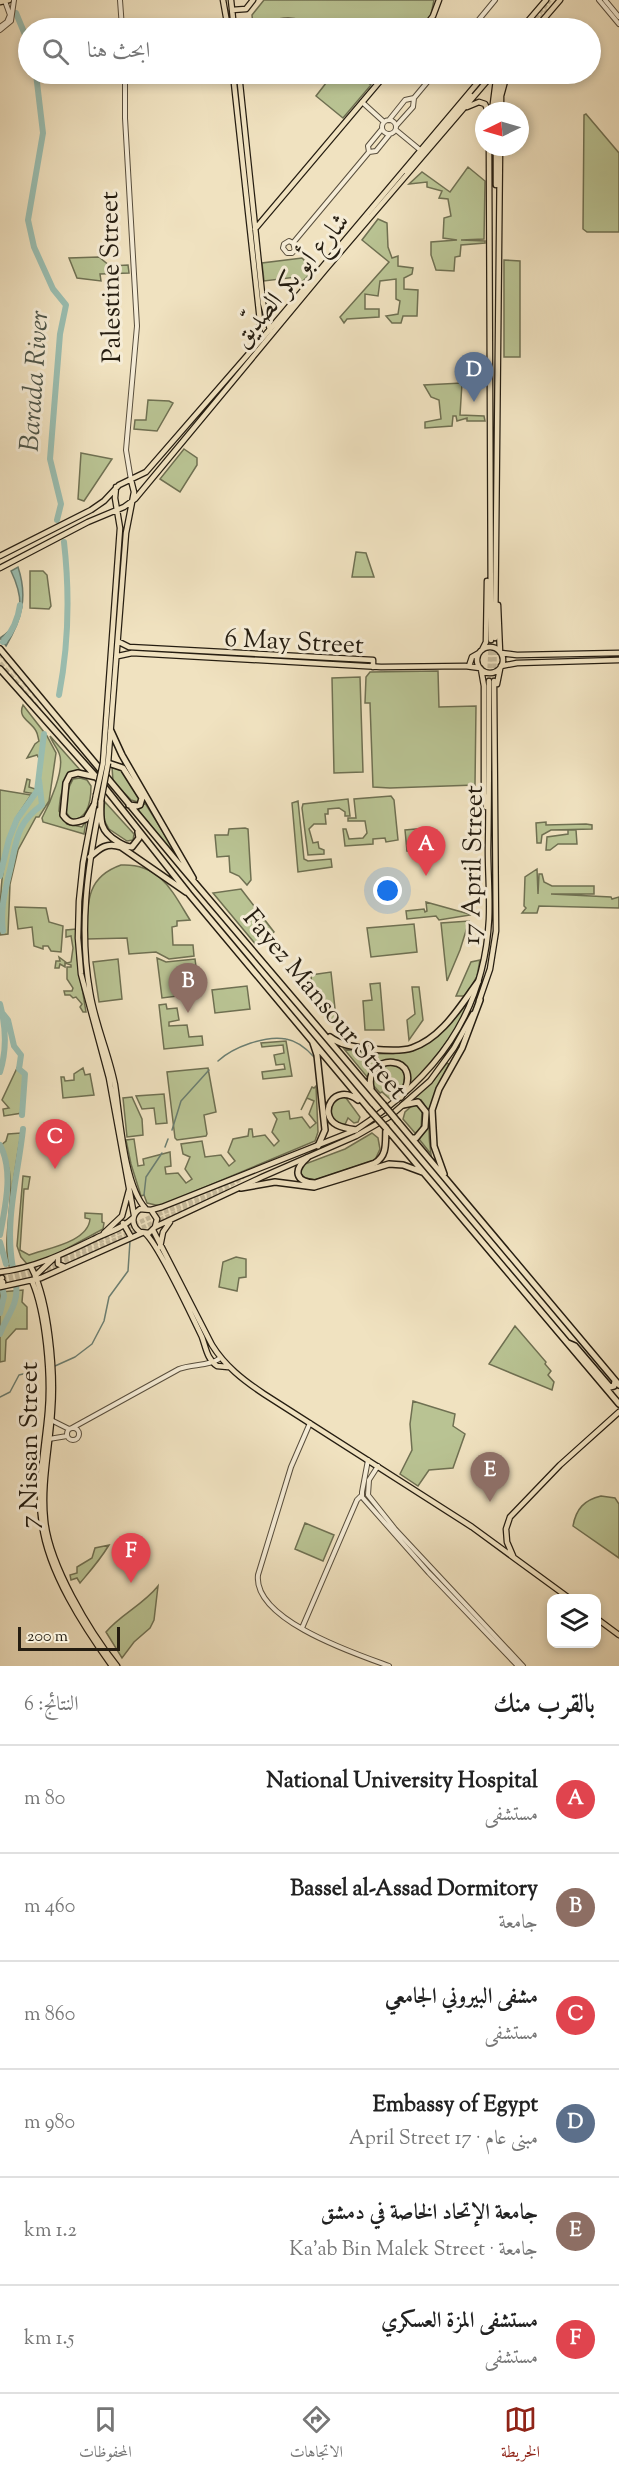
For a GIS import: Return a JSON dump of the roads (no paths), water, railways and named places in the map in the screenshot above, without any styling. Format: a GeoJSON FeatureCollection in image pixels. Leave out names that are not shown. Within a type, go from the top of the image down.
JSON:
{"type":"FeatureCollection","features":[{"type":"Feature","properties":{"kind":"highway","name":"Fayez Mansour Street"},"geometry":{"type":"LineString","coordinates":[[0,649],[196,885],[372,1090],[617,1383]]}},
{"type":"Feature","properties":{"kind":"highway","name":"Fayez Mansour Street"},"geometry":{"type":"LineString","coordinates":[[0,669],[96,777],[189,894],[619,1404]]}},
{"type":"Feature","properties":{"kind":"highway"},"geometry":{"type":"LineString","coordinates":[[111,731],[122,755],[187,865],[196,885]]}},
{"type":"Feature","properties":{"kind":"highway"},"geometry":{"type":"LineString","coordinates":[[105,763],[123,768],[142,798],[137,806],[128,804]]}},
{"type":"Feature","properties":{"kind":"highway"},"geometry":{"type":"LineString","coordinates":[[94,805],[86,819],[73,824],[67,822],[63,815],[66,783],[70,776],[78,773],[96,777]]}},
{"type":"Feature","properties":{"kind":"highway"},"geometry":{"type":"LineString","coordinates":[[101,801],[100,825],[108,836],[127,847],[132,847],[139,838],[137,827]]}},
{"type":"Feature","properties":{"kind":"highway"},"geometry":{"type":"LineString","coordinates":[[90,857],[103,846],[112,844],[121,847],[189,894]]}},
{"type":"Feature","properties":{"kind":"highway"},"geometry":{"type":"LineString","coordinates":[[319,1029],[336,1042],[351,1047],[380,1050],[411,1048],[435,1035],[447,1024],[478,982]]}},
{"type":"Feature","properties":{"kind":"highway"},"geometry":{"type":"LineString","coordinates":[[447,1181],[434,1146],[432,1110],[439,1089],[462,1048],[480,1000]]}},
{"type":"Feature","properties":{"kind":"highway"},"geometry":{"type":"LineString","coordinates":[[313,1041],[317,1055],[325,1130],[318,1146]]}},
{"type":"Feature","properties":{"kind":"highway"},"geometry":{"type":"LineString","coordinates":[[372,1090],[371,1076],[376,1069],[385,1062],[395,1062],[407,1070],[406,1088],[401,1096]]}},
{"type":"Feature","properties":{"kind":"highway"},"geometry":{"type":"LineString","coordinates":[[356,1130],[339,1126],[332,1121],[329,1114],[330,1102],[337,1095],[347,1094],[369,1109]]}},
{"type":"Feature","properties":{"kind":"highway"},"geometry":{"type":"LineString","coordinates":[[403,1105],[418,1102],[426,1112],[425,1127],[416,1138],[412,1138]]}},
{"type":"Feature","properties":{"kind":"highway"},"geometry":{"type":"LineString","coordinates":[[307,1158],[299,1165],[297,1173],[299,1178],[308,1183],[315,1183],[375,1163],[381,1160],[385,1152],[386,1128]]}},
{"type":"Feature","properties":{"kind":"highway"},"geometry":{"type":"LineString","coordinates":[[242,1188],[275,1182],[314,1187],[389,1164],[403,1165],[425,1173]]}},
{"type":"Feature","properties":{"kind":"highway"},"geometry":{"type":"LineString","coordinates":[[567,1343],[575,1346],[610,1387],[617,1383]]}},
{"type":"Feature","properties":{"kind":"main road"},"geometry":{"type":"LineString","coordinates":[[231,0],[233,18]]}},
{"type":"Feature","properties":{"kind":"main road"},"geometry":{"type":"LineString","coordinates":[[232,10],[246,9],[253,0]]}},
{"type":"Feature","properties":{"kind":"main road"},"geometry":{"type":"LineString","coordinates":[[432,18],[439,0]]}},
{"type":"Feature","properties":{"kind":"main road"},"geometry":{"type":"LineString","coordinates":[[531,18],[546,0]]}},
{"type":"Feature","properties":{"kind":"main road"},"geometry":{"type":"LineString","coordinates":[[545,18],[560,0]]}},
{"type":"Feature","properties":{"kind":"main road"},"geometry":{"type":"LineString","coordinates":[[224,1],[227,18]]}},
{"type":"Feature","properties":{"kind":"main road"},"geometry":{"type":"LineString","coordinates":[[236,84],[263,303],[270,328],[266,341]]}},
{"type":"Feature","properties":{"kind":"main road"},"geometry":{"type":"LineString","coordinates":[[238,84],[260,321],[258,343]]}},
{"type":"Feature","properties":{"kind":"main road"},"geometry":{"type":"LineString","coordinates":[[255,229],[377,84]]}},
{"type":"Feature","properties":{"kind":"main road"},"geometry":{"type":"LineString","coordinates":[[0,556],[91,510],[104,501],[116,487],[146,472],[401,174],[419,149],[479,84]]}},
{"type":"Feature","properties":{"kind":"main road"},"geometry":{"type":"LineString","coordinates":[[401,174],[408,169],[479,84]]}},
{"type":"Feature","properties":{"kind":"main road","name":"شارع أبو بكر الصدّيق"},"geometry":{"type":"LineString","coordinates":[[0,568],[131,502],[485,84]]}},
{"type":"Feature","properties":{"kind":"main road"},"geometry":{"type":"LineString","coordinates":[[495,102],[497,84]]}},
{"type":"Feature","properties":{"kind":"main road"},"geometry":{"type":"LineString","coordinates":[[498,102],[504,84]]}},
{"type":"Feature","properties":{"kind":"main road"},"geometry":{"type":"LineString","coordinates":[[465,108],[475,104]]}},
{"type":"Feature","properties":{"kind":"main road"},"geometry":{"type":"LineString","coordinates":[[493,156],[489,200],[493,639]]}},
{"type":"Feature","properties":{"kind":"main road"},"geometry":{"type":"LineString","coordinates":[[495,156],[498,217],[492,518],[501,653],[497,685],[497,785],[495,795]]}},
{"type":"Feature","properties":{"kind":"main road"},"geometry":{"type":"LineString","coordinates":[[253,210],[264,216]]}},
{"type":"Feature","properties":{"kind":"main road"},"geometry":{"type":"LineString","coordinates":[[266,312],[273,316],[282,314]]}},
{"type":"Feature","properties":{"kind":"main road"},"geometry":{"type":"LineString","coordinates":[[260,321],[264,323],[269,321]]}},
{"type":"Feature","properties":{"kind":"main road"},"geometry":{"type":"LineString","coordinates":[[489,327],[496,327]]}},
{"type":"Feature","properties":{"kind":"main road"},"geometry":{"type":"LineString","coordinates":[[140,476],[142,482],[147,485]]}},
{"type":"Feature","properties":{"kind":"main road"},"geometry":{"type":"LineString","coordinates":[[131,480],[134,489],[111,731],[83,863],[79,901],[78,938],[81,974],[109,1078],[134,1226],[152,1241],[210,1363],[228,1367]]}},
{"type":"Feature","properties":{"kind":"main road"},"geometry":{"type":"LineString","coordinates":[[116,487],[115,498],[120,528],[105,763],[84,905],[85,953],[90,994],[114,1083],[131,1174],[139,1199],[157,1216],[154,1229],[160,1246],[220,1358],[228,1367],[254,1388],[472,1527],[562,1594]]}},
{"type":"Feature","properties":{"kind":"main road"},"geometry":{"type":"LineString","coordinates":[[488,813],[484,794],[484,686],[478,659],[486,642],[487,538],[492,518]]}},
{"type":"Feature","properties":{"kind":"main road"},"geometry":{"type":"LineString","coordinates":[[34,538],[38,547]]}},
{"type":"Feature","properties":{"kind":"main road","name":"6 May Street"},"geometry":{"type":"LineString","coordinates":[[119,642],[129,646],[195,650],[313,664],[481,668]]}},
{"type":"Feature","properties":{"kind":"main road"},"geometry":{"type":"LineString","coordinates":[[154,648],[154,654]]}},
{"type":"Feature","properties":{"kind":"main road"},"geometry":{"type":"LineString","coordinates":[[469,666],[472,657],[481,651],[493,648],[501,653],[619,653]]}},
{"type":"Feature","properties":{"kind":"main road"},"geometry":{"type":"LineString","coordinates":[[194,656],[195,650]]}},
{"type":"Feature","properties":{"kind":"main road","name":"6 May Street"},"geometry":{"type":"LineString","coordinates":[[118,656],[129,653],[231,655]]}},
{"type":"Feature","properties":{"kind":"main road"},"geometry":{"type":"LineString","coordinates":[[541,654],[541,662]]}},
{"type":"Feature","properties":{"kind":"main road"},"geometry":{"type":"LineString","coordinates":[[313,657],[313,664]]}},
{"type":"Feature","properties":{"kind":"main road","name":"6 May Street"},"geometry":{"type":"LineString","coordinates":[[284,659],[313,657],[373,660],[373,667]]}},
{"type":"Feature","properties":{"kind":"main road"},"geometry":{"type":"LineString","coordinates":[[332,665],[333,658]]}},
{"type":"Feature","properties":{"kind":"main road"},"geometry":{"type":"LineString","coordinates":[[481,668],[491,673],[500,667],[541,662],[619,660]]}},
{"type":"Feature","properties":{"kind":"main road","name":"17 April Street"},"geometry":{"type":"LineString","coordinates":[[148,1209],[356,1130],[382,1113],[415,1085],[449,1045],[473,1002],[489,920],[488,813],[492,681],[496,931],[490,969],[480,1000],[448,1056],[430,1081],[372,1129],[154,1229]]}},
{"type":"Feature","properties":{"kind":"main road"},"geometry":{"type":"LineString","coordinates":[[100,1236],[120,1218],[126,1207],[129,1188]]}},
{"type":"Feature","properties":{"kind":"main road"},"geometry":{"type":"LineString","coordinates":[[0,1272],[31,1267],[56,1257],[125,1225],[140,1209],[148,1209]]}},
{"type":"Feature","properties":{"kind":"main road"},"geometry":{"type":"LineString","coordinates":[[120,1218],[131,1237]]}},
{"type":"Feature","properties":{"kind":"main road"},"geometry":{"type":"LineString","coordinates":[[160,1246],[163,1232],[170,1221]]}},
{"type":"Feature","properties":{"kind":"main road"},"geometry":{"type":"LineString","coordinates":[[1,1282],[35,1278],[66,1268],[131,1237],[154,1229]]}},
{"type":"Feature","properties":{"kind":"main road"},"geometry":{"type":"LineString","coordinates":[[56,1257],[58,1264],[66,1268]]}},
{"type":"Feature","properties":{"kind":"main road"},"geometry":{"type":"LineString","coordinates":[[35,1278],[56,1257]]}},
{"type":"Feature","properties":{"kind":"main road","name":"7 Nissan Street"},"geometry":{"type":"LineString","coordinates":[[31,1267],[42,1295],[51,1365],[49,1420],[40,1511],[46,1546],[78,1613],[112,1666]]}},
{"type":"Feature","properties":{"kind":"main road"},"geometry":{"type":"LineString","coordinates":[[516,1559],[510,1552],[507,1542],[506,1529],[510,1517],[560,1465],[619,1412]]}},
{"type":"Feature","properties":{"kind":"main road","name":"7 Nissan Street"},"geometry":{"type":"LineString","coordinates":[[47,1438],[44,1511],[51,1548],[81,1611],[117,1666]]}},
{"type":"Feature","properties":{"kind":"main road"},"geometry":{"type":"LineString","coordinates":[[601,1621],[619,1635]]}},
{"type":"Feature","properties":{"kind":"street"},"geometry":{"type":"LineString","coordinates":[[0,28],[8,26],[13,18],[14,0]]}},
{"type":"Feature","properties":{"kind":"street"},"geometry":{"type":"LineString","coordinates":[[120,0],[121,18]]}},
{"type":"Feature","properties":{"kind":"street"},"geometry":{"type":"LineString","coordinates":[[480,18],[495,0]]}},
{"type":"Feature","properties":{"kind":"street"},"geometry":{"type":"LineString","coordinates":[[599,0],[619,24]]}},
{"type":"Feature","properties":{"kind":"street"},"geometry":{"type":"LineString","coordinates":[[605,0],[619,17]]}},
{"type":"Feature","properties":{"kind":"street"},"geometry":{"type":"LineString","coordinates":[[0,28],[10,15],[5,1]]}},
{"type":"Feature","properties":{"kind":"street","name":"Palestine Street"},"geometry":{"type":"LineString","coordinates":[[125,84],[137,326],[126,450],[131,480]]}},
{"type":"Feature","properties":{"kind":"street"},"geometry":{"type":"LineString","coordinates":[[293,243],[369,152],[376,151],[396,128],[413,107],[414,98],[426,84]]}},
{"type":"Feature","properties":{"kind":"street"},"geometry":{"type":"LineString","coordinates":[[384,122],[389,120],[405,100],[414,98]]}},
{"type":"Feature","properties":{"kind":"street"},"geometry":{"type":"LineString","coordinates":[[362,102],[384,122]]}},
{"type":"Feature","properties":{"kind":"street"},"geometry":{"type":"LineString","coordinates":[[389,120],[419,149]]}},
{"type":"Feature","properties":{"kind":"street"},"geometry":{"type":"LineString","coordinates":[[369,152],[368,146],[382,129],[384,122]]}},
{"type":"Feature","properties":{"kind":"street"},"geometry":{"type":"LineString","coordinates":[[382,129],[389,135]]}},
{"type":"Feature","properties":{"kind":"street"},"geometry":{"type":"LineString","coordinates":[[67,1436],[71,1428],[179,1369],[210,1363],[220,1358]]}},
{"type":"Feature","properties":{"kind":"street"},"geometry":{"type":"LineString","coordinates":[[49,1420],[77,1429],[79,1434]]}},
{"type":"Feature","properties":{"kind":"street"},"geometry":{"type":"LineString","coordinates":[[47,1438],[67,1436],[74,1440],[86,1421]]}},
{"type":"Feature","properties":{"kind":"street"},"geometry":{"type":"LineString","coordinates":[[310,1424],[300,1441],[291,1467],[258,1575],[260,1591],[271,1605],[326,1643],[389,1666]]}},
{"type":"Feature","properties":{"kind":"street"},"geometry":{"type":"LineString","coordinates":[[302,1628],[337,1546],[364,1494],[368,1459]]}},
{"type":"Feature","properties":{"kind":"street"},"geometry":{"type":"LineString","coordinates":[[367,1479],[379,1466]]}},
{"type":"Feature","properties":{"kind":"street"},"geometry":{"type":"LineString","coordinates":[[364,1494],[429,1573],[518,1666]]}},
{"type":"Feature","properties":{"kind":"street"},"geometry":{"type":"LineString","coordinates":[[364,1494],[523,1666]]}},
{"type":"Feature","properties":{"kind":"water"},"geometry":{"type":"Polygon","coordinates":[[[18,567],[23,588],[22,608],[6,646],[0,638],[14,624],[20,608],[18,590],[11,571],[18,567]]]}},
{"type":"Feature","properties":{"kind":"waterway","name":"Barada River"},"geometry":{"type":"LineString","coordinates":[[16,13],[18,18]]}},
{"type":"Feature","properties":{"kind":"waterway","name":"Barada River"},"geometry":{"type":"LineString","coordinates":[[37,84],[43,133],[28,220],[34,247],[53,289],[66,305],[60,334],[50,459],[61,504],[57,520]]}},
{"type":"Feature","properties":{"kind":"waterway","name":"Barada River"},"geometry":{"type":"LineString","coordinates":[[59,695],[68,619],[64,542]]}},
{"type":"Feature","properties":{"kind":"waterway","name":"Barada River"},"geometry":{"type":"LineString","coordinates":[[3,642],[10,634],[20,605]]}},
{"type":"Feature","properties":{"kind":"waterway","name":"Barada River"},"geometry":{"type":"LineString","coordinates":[[0,876],[9,839],[17,819],[37,791],[44,734]]}},
{"type":"Feature","properties":{"kind":"waterway"},"geometry":{"type":"LineString","coordinates":[[3,931],[4,900],[18,834],[27,819],[42,805],[39,780]]}},
{"type":"Feature","properties":{"kind":"waterway"},"geometry":{"type":"LineString","coordinates":[[0,1004],[5,1038],[0,1072]]}},
{"type":"Feature","properties":{"kind":"waterway"},"geometry":{"type":"LineString","coordinates":[[0,1010],[8,1020],[14,1046],[21,1055],[19,1069],[25,1074],[22,1115]]}},
{"type":"Feature","properties":{"kind":"waterway"},"geometry":{"type":"LineString","coordinates":[[218,1061],[232,1051],[250,1043],[278,1038],[298,1043],[314,1057]]}},
{"type":"Feature","properties":{"kind":"waterway"},"geometry":{"type":"LineString","coordinates":[[172,1130],[181,1101],[209,1070]]}},
{"type":"Feature","properties":{"kind":"waterway"},"geometry":{"type":"LineString","coordinates":[[13,1268],[11,1216],[23,1129]]}},
{"type":"Feature","properties":{"kind":"waterway"},"geometry":{"type":"LineString","coordinates":[[165,1147],[168,1139]]}},
{"type":"Feature","properties":{"kind":"waterway"},"geometry":{"type":"LineString","coordinates":[[0,1145],[7,1166],[6,1201],[0,1235]]}},
{"type":"Feature","properties":{"kind":"waterway"},"geometry":{"type":"LineString","coordinates":[[144,1195],[146,1177],[162,1153]]}},
{"type":"Feature","properties":{"kind":"waterway"},"geometry":{"type":"LineString","coordinates":[[55,1366],[75,1357],[92,1344],[104,1321],[109,1297],[128,1271],[130,1241]]}},
{"type":"Feature","properties":{"kind":"waterway"},"geometry":{"type":"LineString","coordinates":[[0,1242],[6,1264]]}},
{"type":"Feature","properties":{"kind":"waterway","name":"Barada River"},"geometry":{"type":"LineString","coordinates":[[0,1313],[4,1296],[1,1281]]}},
{"type":"Feature","properties":{"kind":"waterway"},"geometry":{"type":"LineString","coordinates":[[0,1334],[16,1298],[16,1285]]}},
{"type":"Feature","properties":{"kind":"waterway"},"geometry":{"type":"LineString","coordinates":[[0,1397],[10,1392],[19,1375],[27,1373],[39,1376]]}},
{"type":"Feature","properties":{"kind":"tunnel"},"geometry":{"type":"LineString","coordinates":[[535,18],[550,0]]}},
{"type":"Feature","properties":{"kind":"tunnel"},"geometry":{"type":"LineString","coordinates":[[541,18],[548,10]]}},
{"type":"Feature","properties":{"kind":"tunnel"},"geometry":{"type":"LineString","coordinates":[[494,681],[495,638]]}},
{"type":"Feature","properties":{"kind":"tunnel"},"geometry":{"type":"LineString","coordinates":[[489,681],[491,640]]}},
{"type":"Feature","properties":{"kind":"tunnel"},"geometry":{"type":"LineString","coordinates":[[0,653],[37,697]]}},
{"type":"Feature","properties":{"kind":"tunnel"},"geometry":{"type":"LineString","coordinates":[[0,663],[39,710]]}},
{"type":"Feature","properties":{"kind":"tunnel"},"geometry":{"type":"LineString","coordinates":[[2,1278],[60,1260],[151,1217],[212,1194],[244,1176]]}},
{"type":"Feature","properties":{"kind":"tunnel"},"geometry":{"type":"LineString","coordinates":[[3,1282],[47,1270],[225,1191],[237,1188]]}},
{"type":"Feature","properties":{"kind":"place","name":"Embassy of Egypt"},"geometry":{"type":"Point","coordinates":[474,402]}},
{"type":"Feature","properties":{"kind":"place","name":"National University Hospital"},"geometry":{"type":"Point","coordinates":[426,876]}},
{"type":"Feature","properties":{"kind":"place","name":"Bassel al-Assad Dormitory"},"geometry":{"type":"Point","coordinates":[188,1013]}},
{"type":"Feature","properties":{"kind":"place","name":"مشفى البيروني الجامعي"},"geometry":{"type":"Point","coordinates":[55,1169]}},
{"type":"Feature","properties":{"kind":"place","name":"جامعة الإتحاد الخاصة في دمشق"},"geometry":{"type":"Point","coordinates":[490,1502]}},
{"type":"Feature","properties":{"kind":"place","name":"مستشفى المزة العسكري"},"geometry":{"type":"Point","coordinates":[131,1583]}}]}
